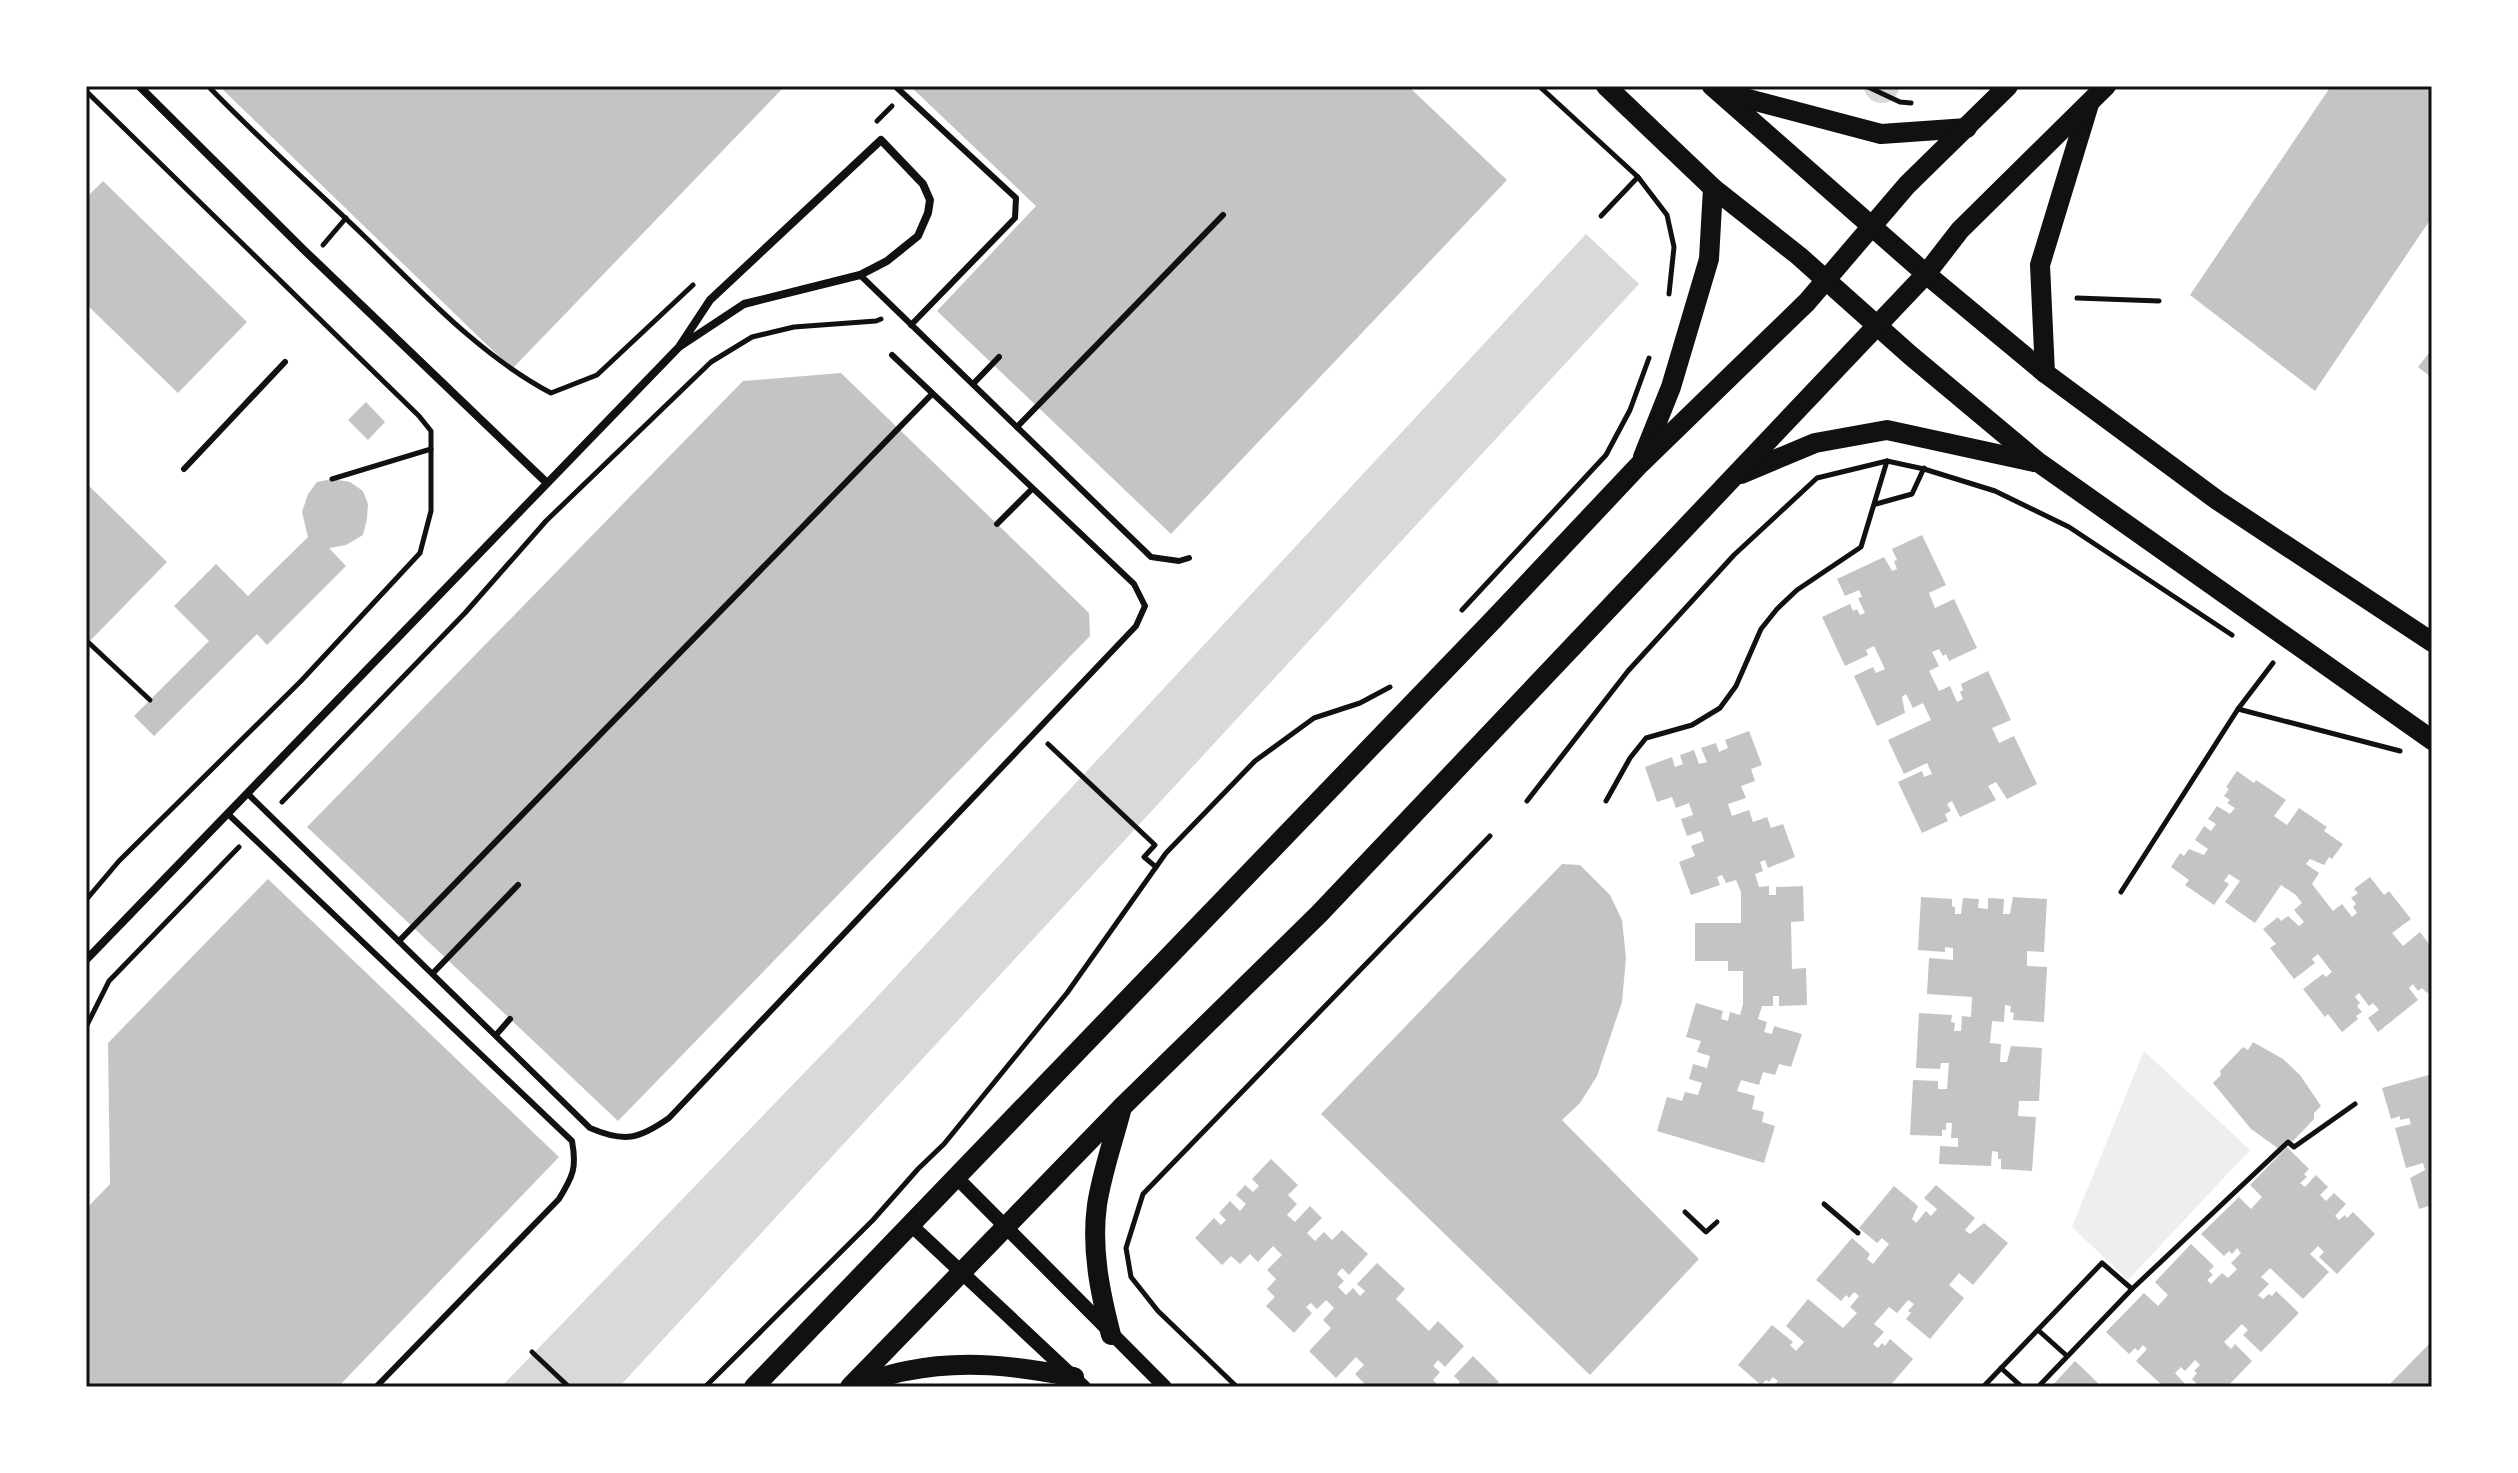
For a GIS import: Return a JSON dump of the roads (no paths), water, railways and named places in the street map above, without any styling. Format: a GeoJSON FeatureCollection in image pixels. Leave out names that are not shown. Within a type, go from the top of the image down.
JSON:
{"type":"FeatureCollection","features":[{"type":"Feature","properties":{"kind":"main road"},"geometry":{"type":"LineString","coordinates":[[1606,86],[1713,188],[2038,462],[2432,740]]}},
{"type":"Feature","properties":{"kind":"main road"},"geometry":{"type":"LineString","coordinates":[[754,1387],[1640,464],[1807,302],[1907,185],[2008,86]]}},
{"type":"Feature","properties":{"kind":"main road"},"geometry":{"type":"LineString","coordinates":[[851,1387],[1122,1107],[1319,914],[1926,274],[1960,230],[2106,86]]}},
{"type":"Feature","properties":{"kind":"main road"},"geometry":{"type":"LineString","coordinates":[[1715,89],[1881,134],[1967,128]]}},
{"type":"Feature","properties":{"kind":"main road"},"geometry":{"type":"LineString","coordinates":[[1715,89],[1926,274],[2045,373],[2217,500],[2432,642]]}},
{"type":"Feature","properties":{"kind":"main road"},"geometry":{"type":"LineString","coordinates":[[2045,373],[2040,265],[2089,104]]}},
{"type":"Feature","properties":{"kind":"main road"},"geometry":{"type":"LineString","coordinates":[[1640,464],[1671,387],[1709,259],[1713,188]]}},
{"type":"Feature","properties":{"kind":"main road"},"geometry":{"type":"LineString","coordinates":[[1734,478],[1815,443],[1887,430],[2038,462]]}},
{"type":"Feature","properties":{"kind":"main road"},"geometry":{"type":"LineString","coordinates":[[1111,1335],[1099,1290],[1095,1242],[1097,1205],[1122,1107]]}},
{"type":"Feature","properties":{"kind":"main road"},"geometry":{"type":"LineString","coordinates":[[851,1387],[905,1371],[968,1363],[1016,1365],[1079,1382]]}},
{"type":"Feature","properties":{"kind":"street"},"geometry":{"type":"LineString","coordinates":[[139,86],[312,258],[547,483]]}},
{"type":"Feature","properties":{"kind":"street"},"geometry":{"type":"LineString","coordinates":[[89,960],[679,347],[710,300],[881,140],[923,184],[930,200],[918,236],[887,261],[860,275],[744,304],[679,347]]}},
{"type":"Feature","properties":{"kind":"street"},"geometry":{"type":"LineString","coordinates":[[956,1177],[1165,1387]]}},
{"type":"Feature","properties":{"kind":"street"},"geometry":{"type":"LineString","coordinates":[[911,1225],[1079,1382]]}},
{"type":"Feature","properties":{"kind":"lane"},"geometry":{"type":"LineString","coordinates":[[895,86],[1016,198],[1017,207],[1015,218],[911,325]]}},
{"type":"Feature","properties":{"kind":"lane"},"geometry":{"type":"LineString","coordinates":[[1017,427],[1223,215]]}},
{"type":"Feature","properties":{"kind":"lane"},"geometry":{"type":"LineString","coordinates":[[860,275],[1151,557],[1179,561],[1189,558]]}},
{"type":"Feature","properties":{"kind":"lane"},"geometry":{"type":"LineString","coordinates":[[248,794],[590,1128],[606,1135],[626,1138],[645,1134],[669,1118],[1136,626],[1145,606],[1134,584],[892,355]]}},
{"type":"Feature","properties":{"kind":"lane"},"geometry":{"type":"LineString","coordinates":[[973,384],[999,357]]}},
{"type":"Feature","properties":{"kind":"lane"},"geometry":{"type":"LineString","coordinates":[[184,469],[285,362]]}},
{"type":"Feature","properties":{"kind":"lane"},"geometry":{"type":"LineString","coordinates":[[399,941],[931,395]]}},
{"type":"Feature","properties":{"kind":"lane"},"geometry":{"type":"LineString","coordinates":[[997,524],[1032,489]]}},
{"type":"Feature","properties":{"kind":"lane"},"geometry":{"type":"LineString","coordinates":[[228,814],[572,1141],[576,1162],[569,1183],[559,1199],[376,1387]]}},
{"type":"Feature","properties":{"kind":"lane"},"geometry":{"type":"LineString","coordinates":[[433,973],[518,885]]}},
{"type":"Feature","properties":{"kind":"lane"},"geometry":{"type":"LineString","coordinates":[[496,1035],[510,1019]]}}]}
